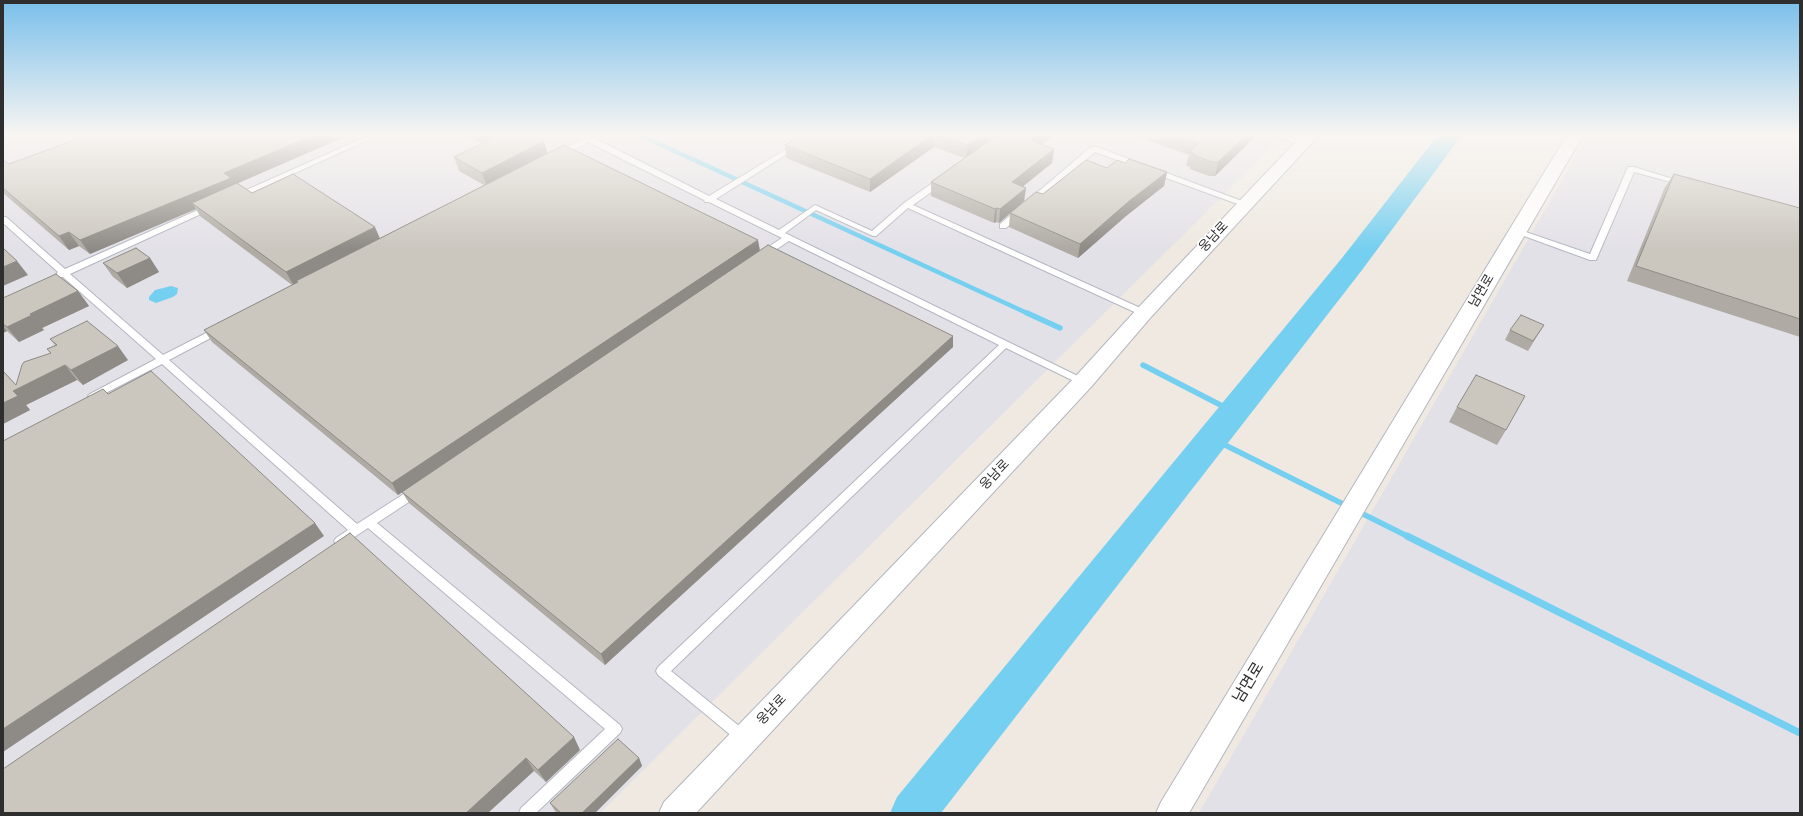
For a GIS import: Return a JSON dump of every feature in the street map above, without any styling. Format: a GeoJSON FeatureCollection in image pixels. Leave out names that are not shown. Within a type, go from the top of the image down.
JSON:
{"type":"FeatureCollection","features":[{"type":"Feature","properties":{"kind":"street","name":"웅남로"},"geometry":{"type":"LineString","coordinates":[[675,813],[1083,382],[1144,313],[1275,173]]}},
{"type":"Feature","properties":{"kind":"street","name":"남면로"},"geometry":{"type":"LineString","coordinates":[[1172,813],[1327,554],[1388,447],[1552,173]]}},
{"type":"Feature","properties":{"kind":"lane"},"geometry":{"type":"LineString","coordinates":[[231,199],[289,173]]}},
{"type":"Feature","properties":{"kind":"lane"},"geometry":{"type":"LineString","coordinates":[[655,173],[1083,382]]}},
{"type":"Feature","properties":{"kind":"lane"},"geometry":{"type":"LineString","coordinates":[[708,200],[752,173]]}},
{"type":"Feature","properties":{"kind":"lane"},"geometry":{"type":"LineString","coordinates":[[1003,226],[1066,173]]}},
{"type":"Feature","properties":{"kind":"lane"},"geometry":{"type":"LineString","coordinates":[[1161,173],[1246,204]]}},
{"type":"Feature","properties":{"kind":"lane"},"geometry":{"type":"LineString","coordinates":[[1517,232],[1593,258],[1629,173]]}},
{"type":"Feature","properties":{"kind":"lane"},"geometry":{"type":"LineString","coordinates":[[1648,173],[1693,186]]}},
{"type":"Feature","properties":{"kind":"lane"},"geometry":{"type":"LineString","coordinates":[[756,260],[784,235],[802,216],[814,208],[873,234],[907,205],[945,179]]}},
{"type":"Feature","properties":{"kind":"lane"},"geometry":{"type":"LineString","coordinates":[[51,279],[216,205]]}},
{"type":"Feature","properties":{"kind":"lane"},"geometry":{"type":"LineString","coordinates":[[907,205],[1144,313]]}},
{"type":"Feature","properties":{"kind":"lane"},"geometry":{"type":"LineString","coordinates":[[3,219],[356,530]]}},
{"type":"Feature","properties":{"kind":"lane"},"geometry":{"type":"LineString","coordinates":[[86,400],[225,327]]}},
{"type":"Feature","properties":{"kind":"lane"},"geometry":{"type":"LineString","coordinates":[[745,739],[662,671],[1005,344]]}},
{"type":"Feature","properties":{"kind":"lane"},"geometry":{"type":"LineString","coordinates":[[330,548],[429,483]]}},
{"type":"Feature","properties":{"kind":"lane"},"geometry":{"type":"LineString","coordinates":[[370,523],[615,729],[526,813]]}},
{"type":"Feature","properties":{"kind":"shaded area"},"geometry":{"type":"Polygon","coordinates":[[[3,173],[1246,173],[600,813],[3,813],[3,173]]]}},
{"type":"Feature","properties":{"kind":"shaded area"},"geometry":{"type":"Polygon","coordinates":[[[1566,173],[1800,173],[1800,813],[1199,813],[1566,173]]]}},
{"type":"Feature","properties":{"kind":"water"},"geometry":{"type":"Polygon","coordinates":[[[171,286],[178,288],[177,294],[173,297],[156,303],[149,300],[149,297],[155,290],[171,286]]]}},
{"type":"Feature","properties":{"kind":"building"},"geometry":{"type":"Polygon","coordinates":[[[3,173],[224,173],[231,178],[80,240],[69,232],[59,236],[3,188],[3,173]]]}},
{"type":"Feature","properties":{"kind":"building"},"geometry":{"type":"Polygon","coordinates":[[[509,173],[621,173],[758,240],[392,483],[204,330],[298,282],[296,281],[509,173]]]}},
{"type":"Feature","properties":{"kind":"building"},"geometry":{"type":"Polygon","coordinates":[[[855,173],[878,173],[870,179],[855,173]]]}},
{"type":"Feature","properties":{"kind":"building"},"geometry":{"type":"Polygon","coordinates":[[[944,173],[1023,173],[1012,182],[1026,188],[1000,209],[995,209],[931,182],[944,173]]]}},
{"type":"Feature","properties":{"kind":"building"},"geometry":{"type":"Polygon","coordinates":[[[1069,173],[1166,173],[1128,202],[1080,244],[1010,213],[1036,192],[1043,194],[1069,173]]]}},
{"type":"Feature","properties":{"kind":"building"},"geometry":{"type":"Polygon","coordinates":[[[293,174],[375,227],[286,272],[192,203],[237,183],[252,193],[293,174]]]}},
{"type":"Feature","properties":{"kind":"building"},"geometry":{"type":"Polygon","coordinates":[[[1674,174],[1800,208],[1800,319],[1636,266],[1674,174]]]}},
{"type":"Feature","properties":{"kind":"building"},"geometry":{"type":"Polygon","coordinates":[[[768,245],[953,336],[601,654],[402,492],[768,245]]]}},
{"type":"Feature","properties":{"kind":"building"},"geometry":{"type":"Polygon","coordinates":[[[3,248],[17,261],[3,267],[3,248]]]}},
{"type":"Feature","properties":{"kind":"building"},"geometry":{"type":"Polygon","coordinates":[[[136,248],[150,258],[117,273],[103,263],[136,248]]]}},
{"type":"Feature","properties":{"kind":"building"},"geometry":{"type":"Polygon","coordinates":[[[56,274],[78,291],[7,327],[3,324],[3,298],[56,274]]]}},
{"type":"Feature","properties":{"kind":"building"},"geometry":{"type":"Polygon","coordinates":[[[1521,315],[1544,325],[1533,341],[1510,330],[1521,315]]]}},
{"type":"Feature","properties":{"kind":"building"},"geometry":{"type":"Polygon","coordinates":[[[87,321],[118,346],[71,370],[65,365],[13,391],[18,396],[3,403],[3,371],[16,385],[24,362],[51,353],[47,349],[57,345],[50,339],[87,321]]]}},
{"type":"Feature","properties":{"kind":"building"},"geometry":{"type":"Polygon","coordinates":[[[151,371],[315,523],[3,729],[3,441],[103,389],[108,394],[151,371]]]}},
{"type":"Feature","properties":{"kind":"building"},"geometry":{"type":"Polygon","coordinates":[[[1476,375],[1525,396],[1506,430],[1457,407],[1476,375]]]}},
{"type":"Feature","properties":{"kind":"building"},"geometry":{"type":"Polygon","coordinates":[[[350,533],[574,737],[538,770],[526,758],[466,813],[3,813],[3,769],[350,533]]]}},
{"type":"Feature","properties":{"kind":"building"},"geometry":{"type":"Polygon","coordinates":[[[618,739],[639,758],[582,813],[561,813],[550,803],[618,739]]]}},
{"type":"Feature","properties":{"kind":"waterway"},"geometry":{"type":"LineString","coordinates":[[723,173],[1029,314]]}},
{"type":"Feature","properties":{"kind":"waterway"},"geometry":{"type":"LineString","coordinates":[[913,813],[1352,264],[1421,173]]}},
{"type":"Feature","properties":{"kind":"waterway"},"geometry":{"type":"LineString","coordinates":[[1027,313],[1060,328]]}},
{"type":"Feature","properties":{"kind":"waterway"},"geometry":{"type":"LineString","coordinates":[[1143,365],[1234,412]]}},
{"type":"Feature","properties":{"kind":"waterway"},"geometry":{"type":"LineString","coordinates":[[1213,439],[1349,507]]}},
{"type":"Feature","properties":{"kind":"waterway"},"geometry":{"type":"LineString","coordinates":[[1357,511],[1407,536]]}},
{"type":"Feature","properties":{"kind":"waterway"},"geometry":{"type":"LineString","coordinates":[[1407,536],[1800,733]]}}]}
